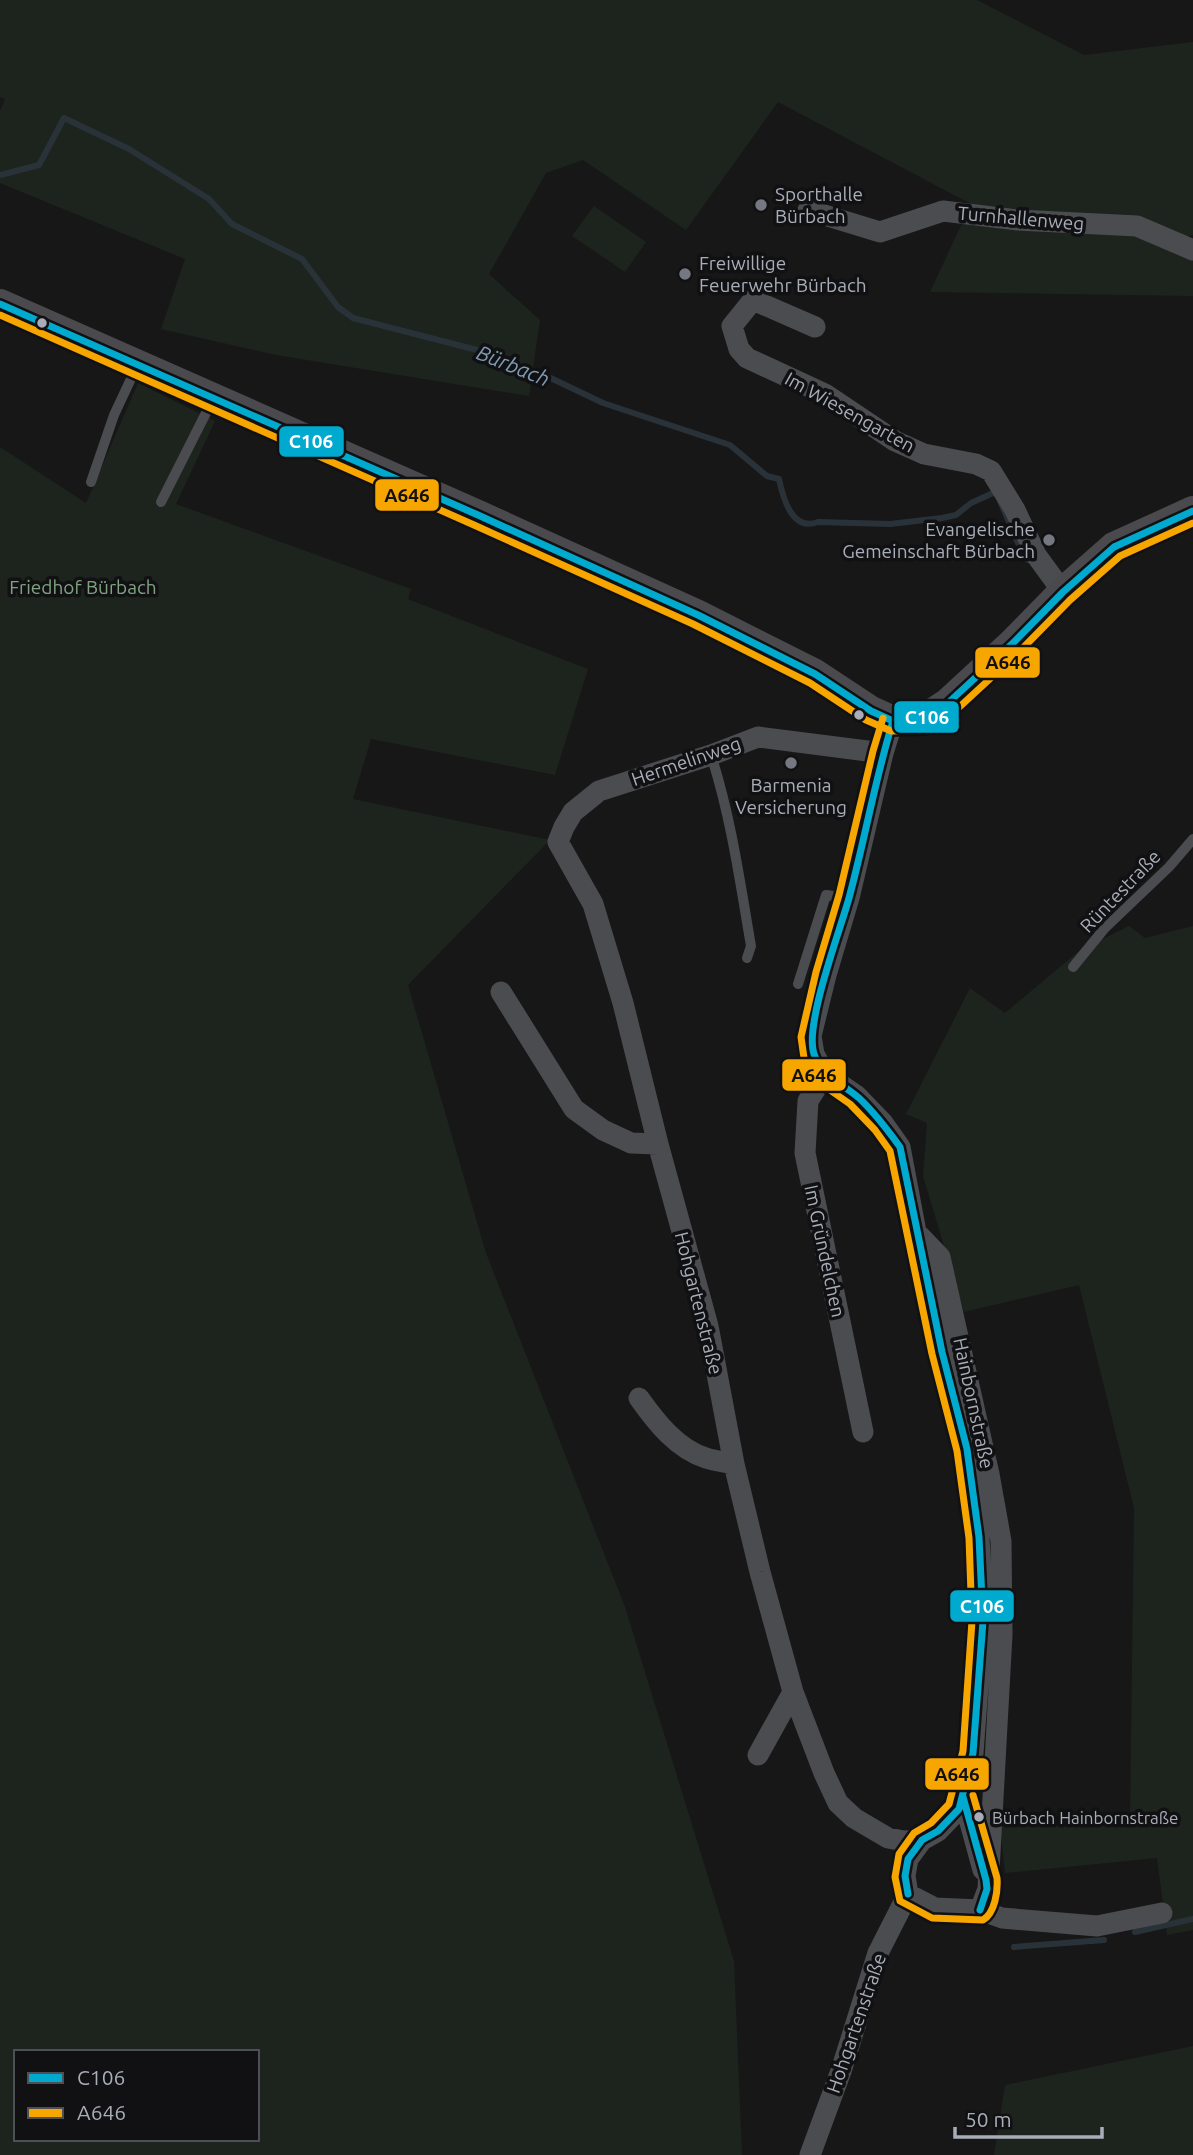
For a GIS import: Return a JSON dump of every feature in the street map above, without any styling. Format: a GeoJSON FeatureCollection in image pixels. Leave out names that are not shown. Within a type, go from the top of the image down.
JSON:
{"type":"FeatureCollection","features":[{"type":"Feature","properties":{"kind":"street","name":"Turnhallenweg"},"geometry":{"type":"LineString","coordinates":[[808,210],[880,232],[943,211],[1018,220],[1137,226],[1193,250]]}},
{"type":"Feature","properties":{"kind":"street","name":"Im Wiesengarten"},"geometry":{"type":"LineString","coordinates":[[816,327],[752,300],[732,326],[739,349],[747,358],[824,394],[895,441],[924,454],[976,464],[991,471],[1016,510],[1037,555],[1063,592]]}},
{"type":"Feature","properties":{"kind":"street"},"geometry":{"type":"LineString","coordinates":[[0,304],[478,514],[698,615],[804,669],[870,710],[893,721],[922,720],[948,703],[1063,592],[1114,547],[1193,511]]}},
{"type":"Feature","properties":{"kind":"street"},"geometry":{"type":"LineString","coordinates":[[825,1074],[814,1054],[811,1036],[893,721]]}},
{"type":"Feature","properties":{"kind":"street","name":"Hermelinweg"},"geometry":{"type":"LineString","coordinates":[[558,842],[573,812],[599,791],[758,737],[883,753]]}},
{"type":"Feature","properties":{"kind":"street","name":"Hohgartenstraße"},"geometry":{"type":"LineString","coordinates":[[558,842],[593,904],[623,1003],[657,1144],[708,1326],[734,1464],[793,1692],[838,1802],[853,1818],[888,1838],[922,1840]]}},
{"type":"Feature","properties":{"kind":"street"},"geometry":{"type":"LineString","coordinates":[[501,992],[574,1109],[603,1130],[631,1143],[657,1144]]}},
{"type":"Feature","properties":{"kind":"street","name":"Hainbornstraße"},"geometry":{"type":"LineString","coordinates":[[825,1074],[857,1096],[883,1123],[900,1147],[942,1352],[967,1448],[979,1537],[983,1621],[973,1753],[959,1809],[938,1830],[922,1840],[908,1859],[905,1876],[908,1894]]}},
{"type":"Feature","properties":{"kind":"street","name":"Im Gründelchen"},"geometry":{"type":"LineString","coordinates":[[825,1074],[808,1101],[805,1153],[863,1432]]}},
{"type":"Feature","properties":{"kind":"street","name":"Hainbornstraße"},"geometry":{"type":"LineString","coordinates":[[916,1233],[940,1257],[987,1462],[1001,1541],[1002,1635],[988,1889],[980,1910]]}},
{"type":"Feature","properties":{"kind":"street"},"geometry":{"type":"LineString","coordinates":[[639,1398],[657,1424],[684,1446],[705,1458],[734,1464]]}},
{"type":"Feature","properties":{"kind":"street"},"geometry":{"type":"LineString","coordinates":[[758,1755],[793,1692]]}},
{"type":"Feature","properties":{"kind":"street","name":"Hainbornstraße"},"geometry":{"type":"LineString","coordinates":[[963,1797],[987,1878]]}},
{"type":"Feature","properties":{"kind":"street"},"geometry":{"type":"LineString","coordinates":[[908,1894],[934,1908],[980,1910],[1002,1918],[1097,1926],[1162,1913]]}},
{"type":"Feature","properties":{"kind":"street","name":"Hohgartenstraße"},"geometry":{"type":"LineString","coordinates":[[810,2155],[841,2071],[878,1953],[908,1894]]}},
{"type":"Feature","properties":{"kind":"lane"},"geometry":{"type":"LineString","coordinates":[[91,482],[114,415],[138,365]]}},
{"type":"Feature","properties":{"kind":"lane"},"geometry":{"type":"LineString","coordinates":[[161,502],[214,398]]}},
{"type":"Feature","properties":{"kind":"lane"},"geometry":{"type":"LineString","coordinates":[[711,755],[722,790],[734,847],[751,946],[747,958]]}},
{"type":"Feature","properties":{"kind":"lane","name":"Rüntestraße"},"geometry":{"type":"LineString","coordinates":[[1073,967],[1104,929],[1169,867],[1193,839]]}},
{"type":"Feature","properties":{"kind":"lane"},"geometry":{"type":"LineString","coordinates":[[798,984],[826,895],[849,898]]}},
{"type":"Feature","properties":{"kind":"green space"},"geometry":{"type":"Polygon","coordinates":[[[0,0],[977,0],[1084,55],[1193,42],[1193,235],[1183,237],[1193,243],[1193,296],[930,292],[971,204],[778,102],[686,230],[583,160],[546,173],[489,274],[540,320],[529,396],[276,355],[161,329],[185,259],[0,183],[0,111],[5,99],[0,97],[0,0]]]}},
{"type":"Feature","properties":{"kind":"green space"},"geometry":{"type":"Polygon","coordinates":[[[594,206],[646,242],[625,272],[572,236],[594,206]]]}},
{"type":"Feature","properties":{"kind":"green space","name":"Friedhof Bürbach"},"geometry":{"type":"Polygon","coordinates":[[[138,383],[215,421],[176,504],[411,589],[408,599],[588,669],[555,775],[371,739],[353,799],[550,840],[408,985],[486,1253],[625,1607],[734,1961],[742,2155],[0,2155],[0,447],[86,503],[138,383]]]}},
{"type":"Feature","properties":{"kind":"green space"},"geometry":{"type":"Polygon","coordinates":[[[1129,926],[1145,938],[1193,926],[1193,1930],[1167,1935],[1157,1858],[1005,1873],[1000,1824],[1130,1821],[1134,1508],[1079,1285],[964,1312],[923,1176],[927,1123],[906,1114],[970,988],[1005,1013],[1079,951],[1129,926]]]}},
{"type":"Feature","properties":{"kind":"green space"},"geometry":{"type":"Polygon","coordinates":[[[1193,2046],[1193,2155],[994,2155],[1005,2085],[1193,2046]]]}},
{"type":"Feature","properties":{"kind":"waterway","name":"Bürbach"},"geometry":{"type":"LineString","coordinates":[[0,175],[39,165],[64,118],[129,149],[209,199],[232,224],[302,259],[338,307],[353,318],[477,350],[536,371],[603,403],[730,445],[767,476],[779,479],[790,511],[795,518],[809,524],[890,524],[942,518],[956,515],[971,503],[993,493],[997,494],[1024,557],[1028,560]]}},
{"type":"Feature","properties":{"kind":"waterway"},"geometry":{"type":"LineString","coordinates":[[1135,1932],[1193,1919]]}},
{"type":"Feature","properties":{"kind":"waterway"},"geometry":{"type":"LineString","coordinates":[[1014,1947],[1104,1940]]}},
{"type":"Feature","properties":{"kind":"transit line","name":"C106"},"geometry":{"type":"LineString","coordinates":[[0,304],[698,615],[815,674],[871,711],[893,721],[922,720],[948,703],[1063,592],[1114,547],[1193,511]]}},
{"type":"Feature","properties":{"kind":"transit line","name":"A646"},"geometry":{"type":"LineString","coordinates":[[0,315],[693,624],[810,683],[866,720],[891,731],[925,730],[954,712],[1070,600],[1120,556],[1193,523]]}},
{"type":"Feature","properties":{"kind":"transit line","name":"A646"},"geometry":{"type":"LineString","coordinates":[[883,718],[801,1037],[804,1058],[817,1081],[850,1104],[875,1130],[890,1151],[932,1354],[957,1451],[969,1538],[972,1621],[963,1751],[949,1804],[931,1823],[914,1833],[899,1854],[895,1877],[900,1901],[932,1918],[983,1920],[993,1907],[997,1878],[973,1795]]}},
{"type":"Feature","properties":{"kind":"transit line","name":"C106"},"geometry":{"type":"LineString","coordinates":[[893,721],[849,898],[818,1001],[812,1040],[814,1054],[822,1068],[865,1104],[900,1147],[942,1352],[967,1449],[979,1537],[983,1621],[973,1753],[959,1809],[938,1831],[922,1840],[908,1859],[905,1876],[908,1894]]}},
{"type":"Feature","properties":{"kind":"transit line","name":"C106"},"geometry":{"type":"LineString","coordinates":[[963,1797],[986,1880],[987,1889],[980,1910]]}},
{"type":"Feature","properties":{"kind":"place","name":"Sporthalle Bürbach"},"geometry":{"type":"Point","coordinates":[761,205]}},
{"type":"Feature","properties":{"kind":"place","name":"Freiwillige Feuerwehr Bürbach"},"geometry":{"type":"Point","coordinates":[685,274]}},
{"type":"Feature","properties":{"kind":"place","name":"Evangelische Gemeinschaft Bürbach"},"geometry":{"type":"Point","coordinates":[1049,540]}},
{"type":"Feature","properties":{"kind":"place","name":"Barmenia Versicherung"},"geometry":{"type":"Point","coordinates":[791,763]}},
{"type":"Feature","properties":{"kind":"place","name":"Bürbach Hainbornstraße"},"geometry":{"type":"Point","coordinates":[979,1817]}}]}
